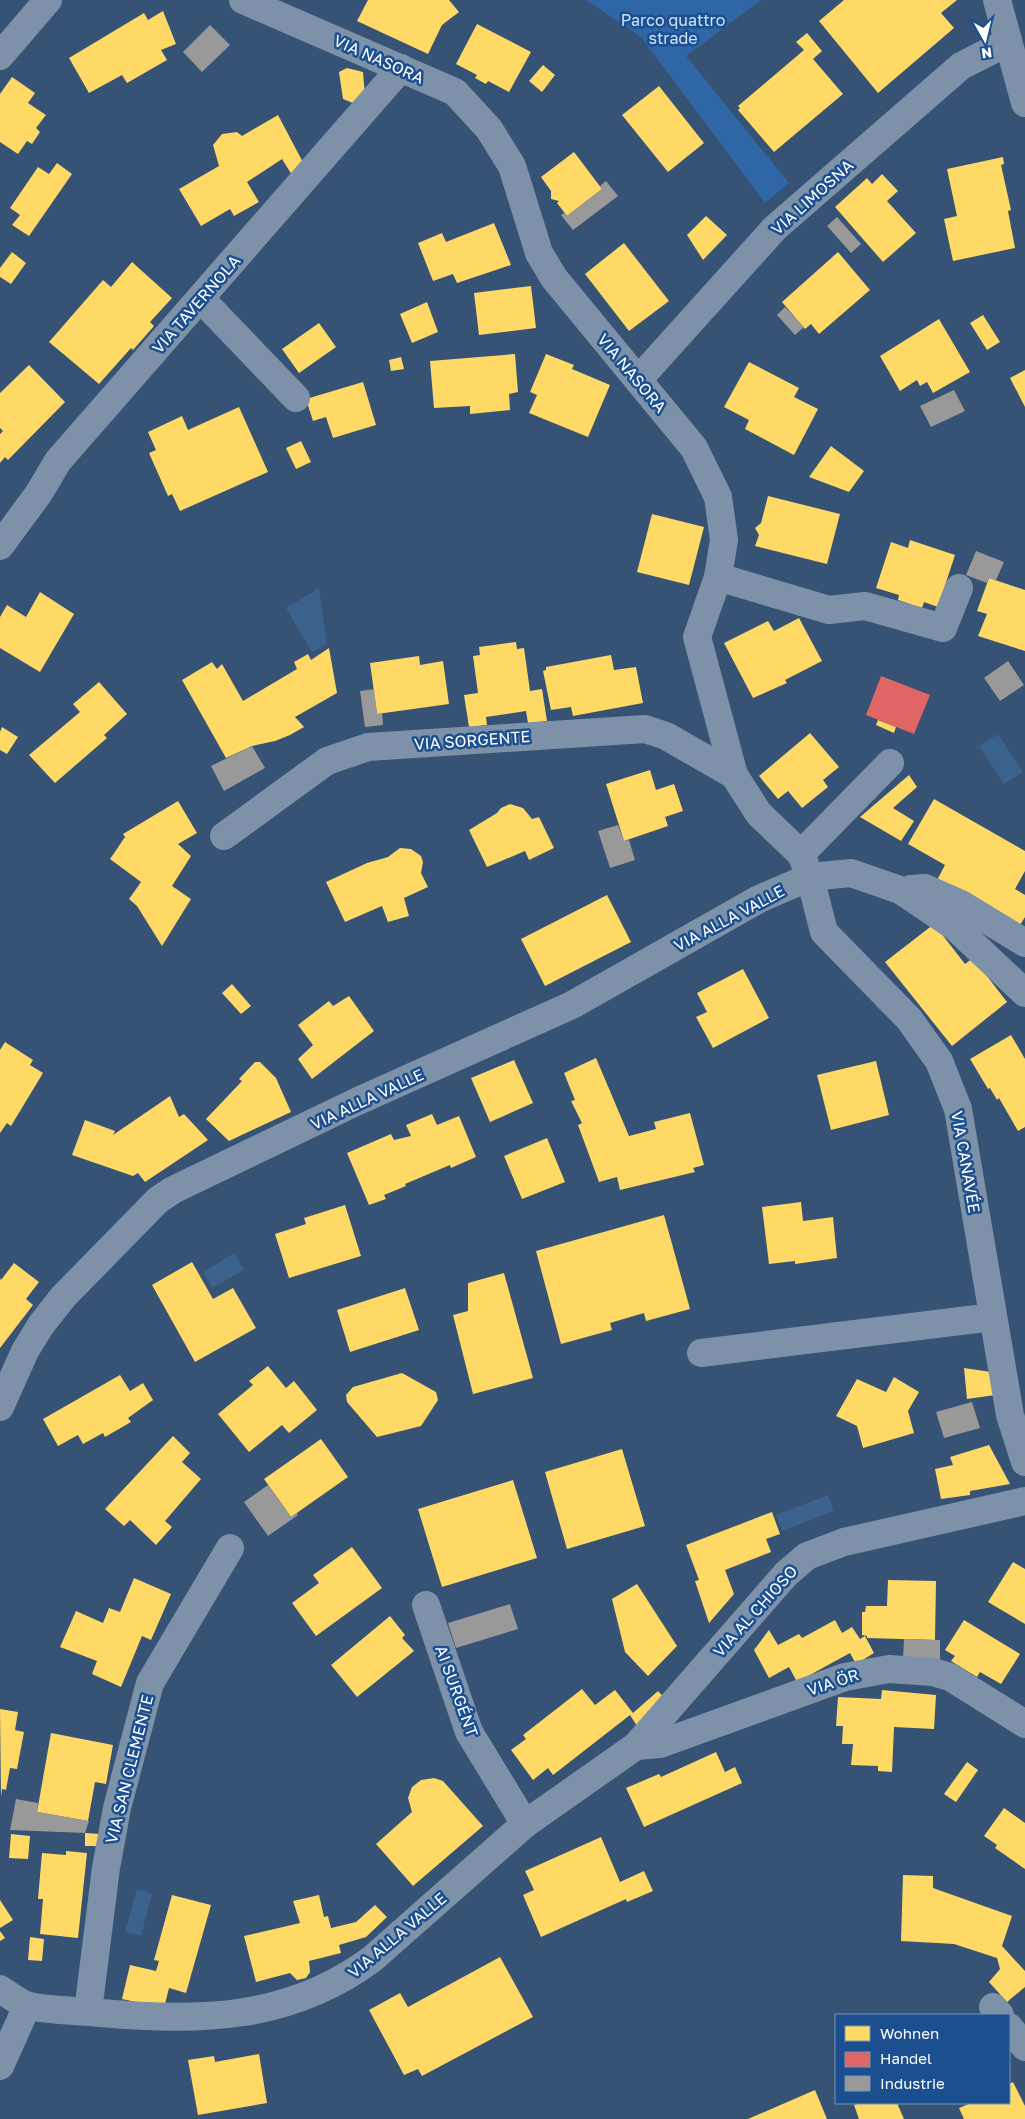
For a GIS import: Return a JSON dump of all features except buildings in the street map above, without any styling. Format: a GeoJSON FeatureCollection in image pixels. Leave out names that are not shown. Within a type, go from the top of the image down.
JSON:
{"type":"FeatureCollection","features":[{"type":"Feature","properties":{"kind":"street"},"geometry":{"type":"LineString","coordinates":[[0,56],[48,0]]}},
{"type":"Feature","properties":{"kind":"street","name":"VIA NASORA"},"geometry":{"type":"LineString","coordinates":[[243,0],[455,92],[490,129],[512,166],[539,253],[554,278],[694,448],[718,497],[724,540],[718,577],[697,637],[734,775],[760,814],[805,866]]}},
{"type":"Feature","properties":{"kind":"street"},"geometry":{"type":"LineString","coordinates":[[997,0],[1023,89]]}},
{"type":"Feature","properties":{"kind":"street","name":"VIA LIMOSNA"},"geometry":{"type":"LineString","coordinates":[[638,380],[775,228],[961,66],[1008,42]]}},
{"type":"Feature","properties":{"kind":"street","name":"VIA TAVERNOLA"},"geometry":{"type":"LineString","coordinates":[[0,546],[40,493],[58,461],[401,68]]}},
{"type":"Feature","properties":{"kind":"street"},"geometry":{"type":"LineString","coordinates":[[200,299],[296,398]]}},
{"type":"Feature","properties":{"kind":"street"},"geometry":{"type":"LineString","coordinates":[[718,577],[829,610],[865,606],[943,628],[960,588]]}},
{"type":"Feature","properties":{"kind":"street","name":"VIA SORGENTE"},"geometry":{"type":"LineString","coordinates":[[224,836],[327,761],[368,747],[644,729],[666,736],[734,775]]}},
{"type":"Feature","properties":{"kind":"street"},"geometry":{"type":"LineString","coordinates":[[805,866],[890,764]]}},
{"type":"Feature","properties":{"kind":"street"},"geometry":{"type":"LineString","coordinates":[[805,866],[851,873],[900,890],[955,927],[1025,993]]}},
{"type":"Feature","properties":{"kind":"street","name":"VIA CANAVÉE"},"geometry":{"type":"LineString","coordinates":[[805,866],[824,932],[909,1019],[939,1061],[958,1109],[1010,1415],[1025,1462]]}},
{"type":"Feature","properties":{"kind":"street","name":"VIA ALLA VALLE"},"geometry":{"type":"LineString","coordinates":[[0,1407],[25,1351],[46,1318],[63,1297],[158,1200],[173,1190],[358,1102],[572,1005],[759,899],[805,866]]}},
{"type":"Feature","properties":{"kind":"street"},"geometry":{"type":"LineString","coordinates":[[900,890],[925,888],[961,904],[1025,943]]}},
{"type":"Feature","properties":{"kind":"street"},"geometry":{"type":"LineString","coordinates":[[701,1353],[993,1317]]}},
{"type":"Feature","properties":{"kind":"street","name":"VIA AL CHIOSO"},"geometry":{"type":"LineString","coordinates":[[636,1746],[786,1574],[807,1556],[822,1549],[872,1534],[1025,1501]]}},
{"type":"Feature","properties":{"kind":"street","name":"VIA SAN CLEMENTE"},"geometry":{"type":"LineString","coordinates":[[88,2012],[106,1868],[118,1808],[150,1684],[230,1548]]}},
{"type":"Feature","properties":{"kind":"street","name":"AI SURGÉNT"},"geometry":{"type":"LineString","coordinates":[[426,1605],[469,1732],[525,1824]]}},
{"type":"Feature","properties":{"kind":"street","name":"VIA ÖR"},"geometry":{"type":"LineString","coordinates":[[636,1746],[660,1744],[845,1677],[889,1669],[933,1672],[950,1676],[1025,1724]]}},
{"type":"Feature","properties":{"kind":"street","name":"VIA ALLA VALLE"},"geometry":{"type":"LineString","coordinates":[[0,1989],[27,2006],[144,2017],[209,2016],[274,2006],[326,1989],[349,1976],[372,1959],[525,1824],[636,1746]]}},
{"type":"Feature","properties":{"kind":"street"},"geometry":{"type":"LineString","coordinates":[[2,2061],[27,2006]]}},
{"type":"Feature","properties":{"kind":"street"},"geometry":{"type":"LineString","coordinates":[[1010,2028],[1025,2046]]}},
{"type":"Feature","properties":{"kind":"green space","name":"Parco quattro strade"},"geometry":{"type":"Polygon","coordinates":[[[586,0],[761,0],[686,56],[789,183],[765,203],[641,37],[586,0]]]}},
{"type":"Feature","properties":{"kind":"shaded area"},"geometry":{"type":"Polygon","coordinates":[[[319,588],[327,644],[312,652],[286,608],[319,588]]]}},
{"type":"Feature","properties":{"kind":"shaded area"},"geometry":{"type":"Polygon","coordinates":[[[998,734],[1023,772],[1004,784],[979,746],[998,734]]]}},
{"type":"Feature","properties":{"kind":"shaded area"},"geometry":{"type":"Polygon","coordinates":[[[234,1253],[244,1270],[212,1288],[203,1272],[234,1253]]]}},
{"type":"Feature","properties":{"kind":"shaded area"},"geometry":{"type":"Polygon","coordinates":[[[828,1495],[834,1511],[782,1531],[776,1515],[828,1495]]]}},
{"type":"Feature","properties":{"kind":"shaded area"},"geometry":{"type":"Polygon","coordinates":[[[137,1889],[152,1894],[141,1936],[125,1932],[137,1889]]]}}]}
